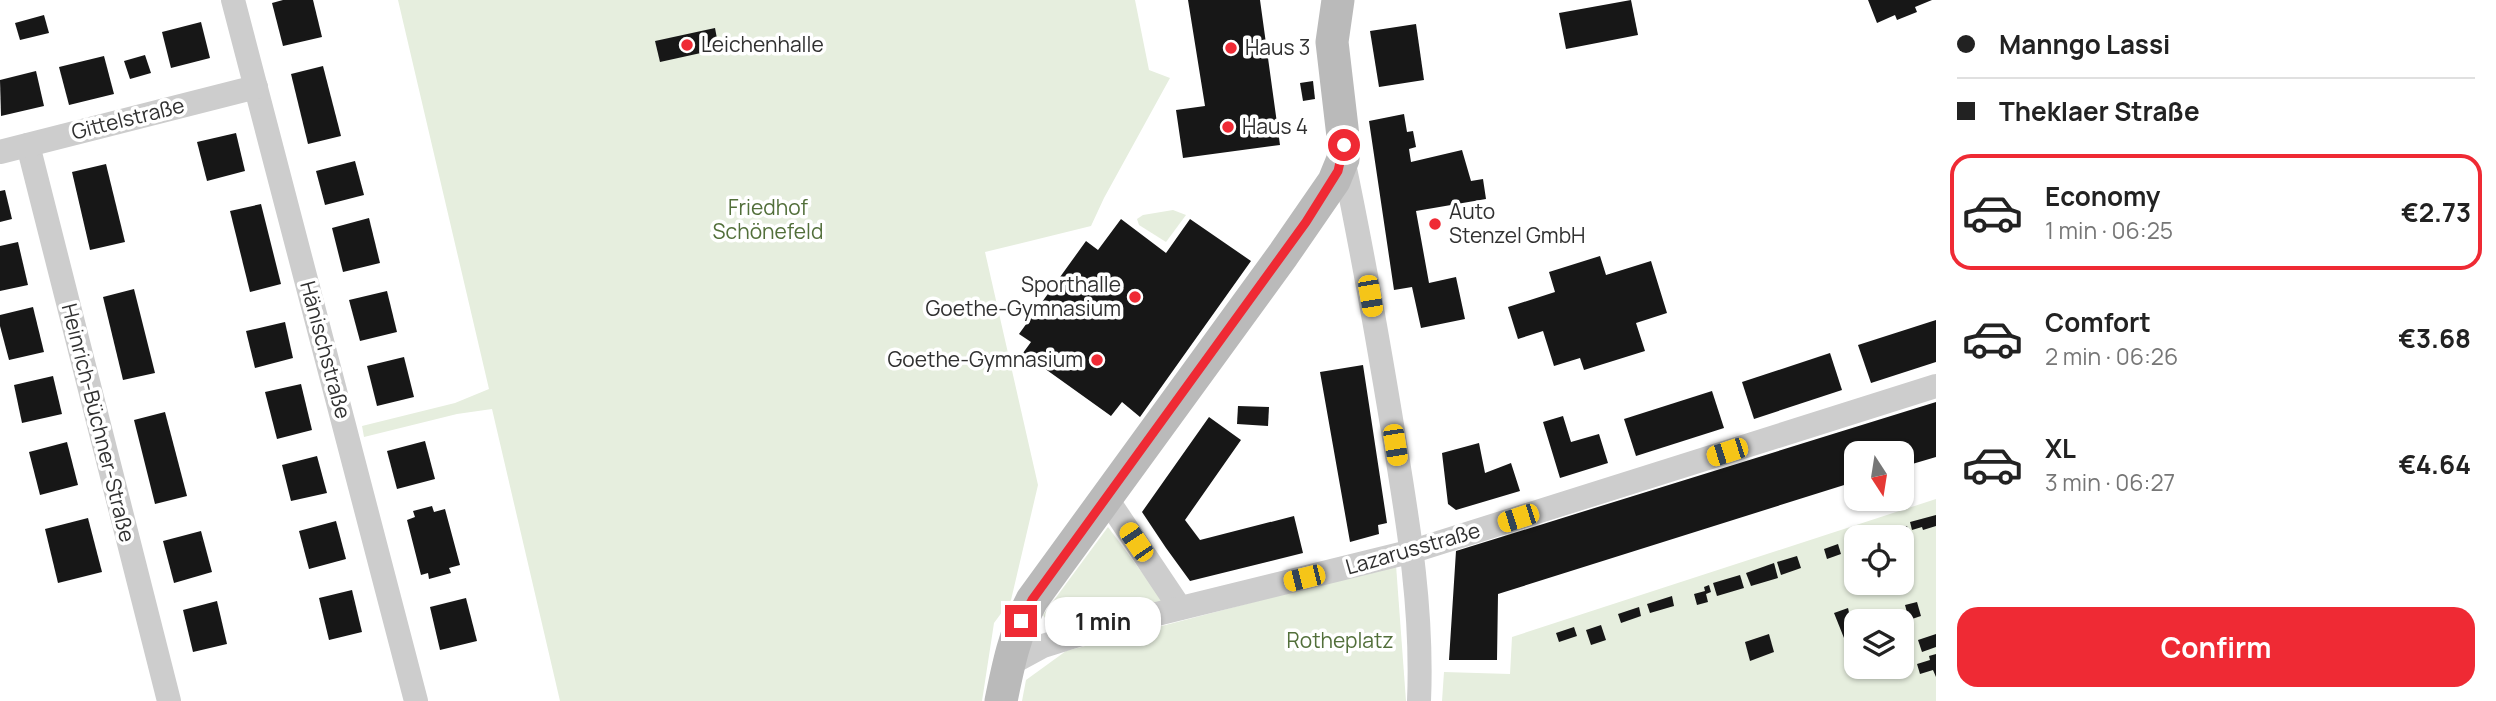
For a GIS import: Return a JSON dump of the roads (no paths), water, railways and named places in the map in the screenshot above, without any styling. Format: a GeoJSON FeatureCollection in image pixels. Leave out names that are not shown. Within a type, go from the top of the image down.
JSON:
{"type":"FeatureCollection","features":[{"type":"Feature","properties":{"kind":"main road"},"geometry":{"type":"LineString","coordinates":[[1001,701],[1021,621],[1032,600],[1334,181],[1343,159],[1343,130],[1332,42],[1338,0]]}},
{"type":"Feature","properties":{"kind":"street","name":"Hänischstraße"},"geometry":{"type":"LineString","coordinates":[[233,0],[415,701]]}},
{"type":"Feature","properties":{"kind":"street","name":"Gittelstraße"},"geometry":{"type":"LineString","coordinates":[[0,152],[256,87]]}},
{"type":"Feature","properties":{"kind":"street","name":"Heinrich-Büchner-Straße"},"geometry":{"type":"LineString","coordinates":[[27,145],[169,701]]}},
{"type":"Feature","properties":{"kind":"street"},"geometry":{"type":"LineString","coordinates":[[1343,159],[1367,278],[1413,551],[1419,611],[1419,701]]}},
{"type":"Feature","properties":{"kind":"street","name":"Lazarusstraße"},"geometry":{"type":"LineString","coordinates":[[1008,665],[1043,646],[1100,628],[1413,551],[1936,386]]}},
{"type":"Feature","properties":{"kind":"street"},"geometry":{"type":"LineString","coordinates":[[1107,499],[1180,608]]}},
{"type":"Feature","properties":{"kind":"place","name":"Leichenhalle"},"geometry":{"type":"Point","coordinates":[687,45]}},
{"type":"Feature","properties":{"kind":"place","name":"Haus 3"},"geometry":{"type":"Point","coordinates":[1231,48]}},
{"type":"Feature","properties":{"kind":"place","name":"Haus 4"},"geometry":{"type":"Point","coordinates":[1228,127]}},
{"type":"Feature","properties":{"kind":"place","name":"Auto Stenzel GmbH"},"geometry":{"type":"Point","coordinates":[1435,224]}},
{"type":"Feature","properties":{"kind":"place","name":"Sporthalle Goethe-Gymnasium"},"geometry":{"type":"Point","coordinates":[1135,297]}},
{"type":"Feature","properties":{"kind":"place","name":"Goethe-Gymnasium"},"geometry":{"type":"Point","coordinates":[1097,360]}},
{"type":"Feature","properties":{"kind":"park label","name":"Friedhof Schönefeld"},"geometry":{"type":"Point","coordinates":[768,220]}},
{"type":"Feature","properties":{"kind":"park label","name":"Rotheplatz"},"geometry":{"type":"Point","coordinates":[1340,641]}}]}
